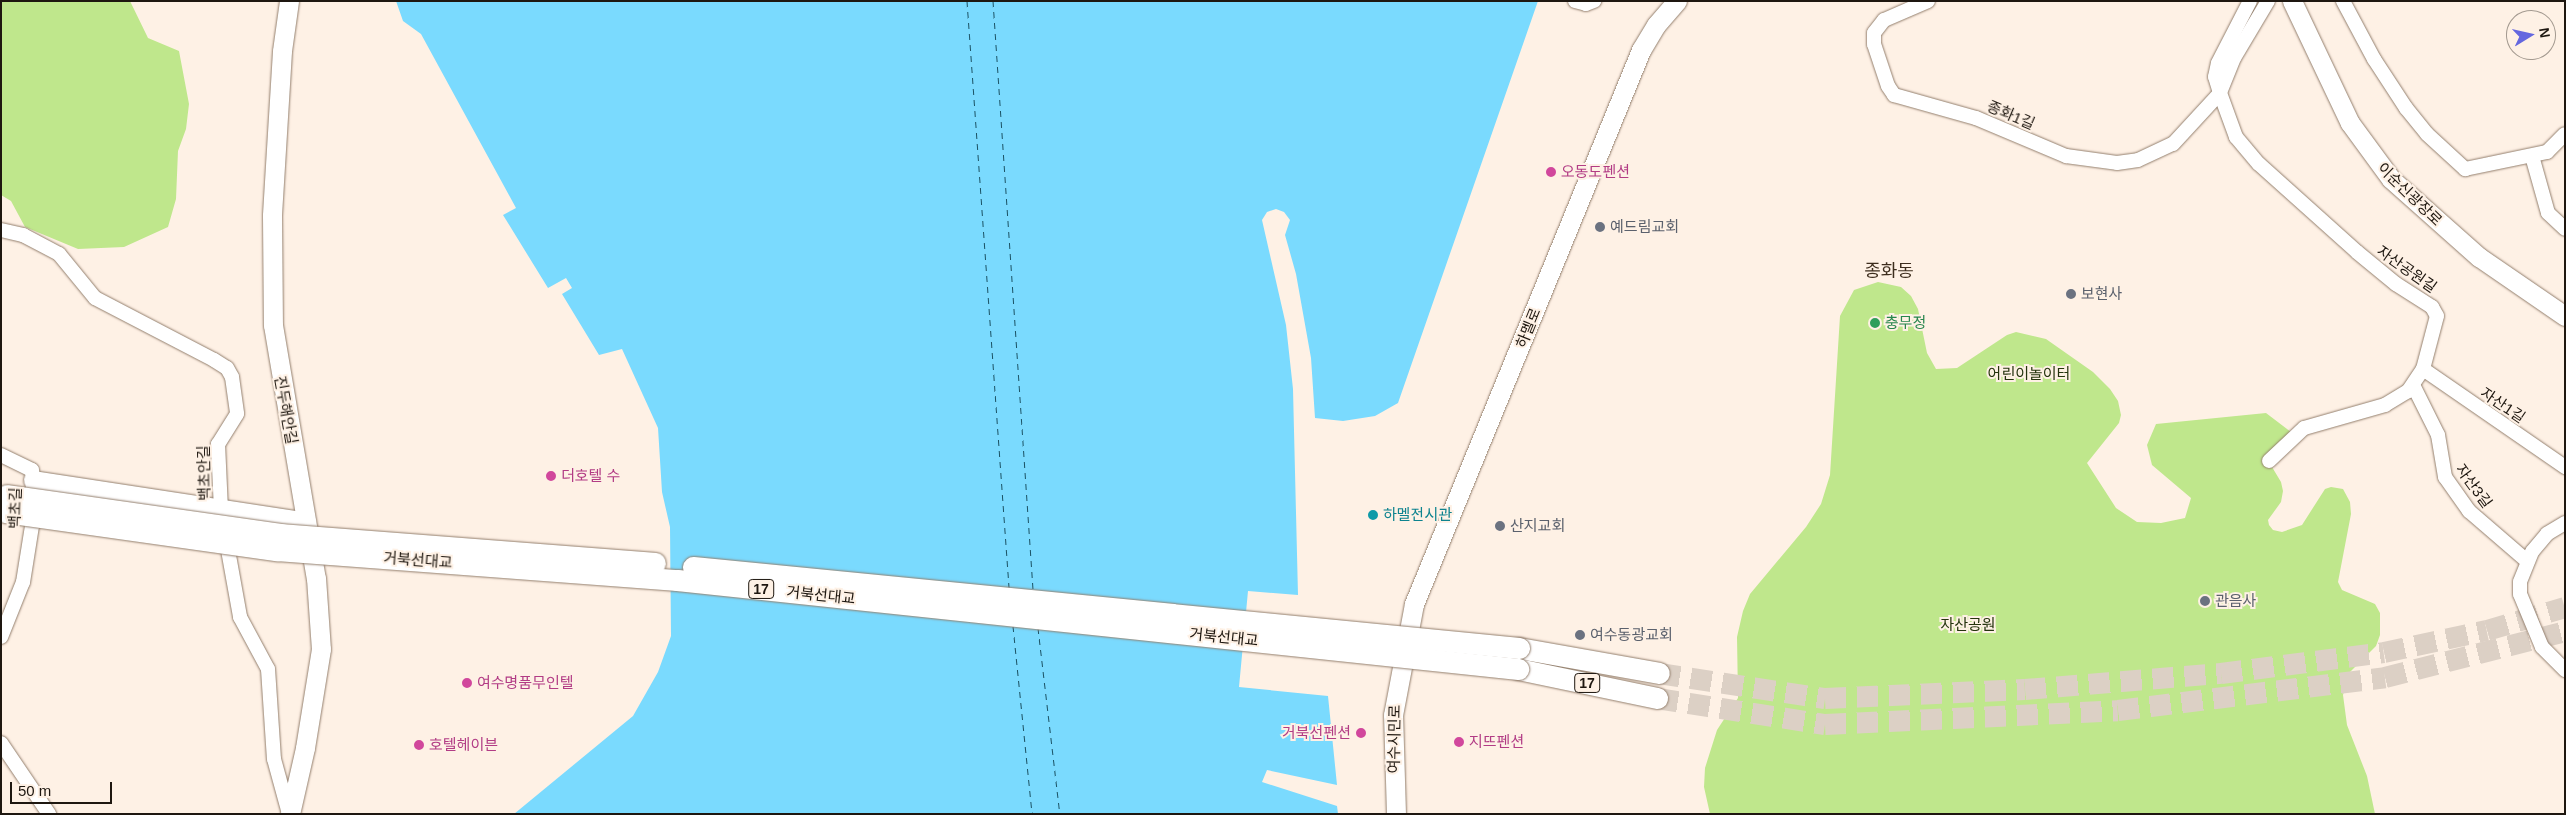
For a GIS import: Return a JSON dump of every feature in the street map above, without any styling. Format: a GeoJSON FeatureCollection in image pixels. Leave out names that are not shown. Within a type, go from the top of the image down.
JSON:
{"type":"FeatureCollection","features":[{"type":"Feature","properties":{"kind":"main road","name":"거북선대교"},"geometry":{"type":"LineString","coordinates":[[4,503],[280,534],[678,565],[1518,658]]}},
{"type":"Feature","properties":{"kind":"main road","name":"17"},"geometry":{"type":"LineString","coordinates":[[1518,658],[1659,673]]}},
{"type":"Feature","properties":{"kind":"main road","name":"17"},"geometry":{"type":"LineString","coordinates":[[1518,658],[1657,698]]}},
{"type":"Feature","properties":{"kind":"street","name":"진두해안길"},"geometry":{"type":"LineString","coordinates":[[289,1],[282,51],[272,216],[273,325],[316,578],[320,657],[289,814]]}},
{"type":"Feature","properties":{"kind":"street"},"geometry":{"type":"LineString","coordinates":[[1575,1],[1586,4],[1594,1]]}},
{"type":"Feature","properties":{"kind":"street","name":"하멜로"},"geometry":{"type":"LineString","coordinates":[[1401,664],[1414,604],[1427,569],[1611,122],[1645,43],[1677,1]]}},
{"type":"Feature","properties":{"kind":"street","name":"종화1길"},"geometry":{"type":"LineString","coordinates":[[1928,1],[1884,20],[1874,33],[1874,44],[1891,92],[1908,100],[1976,118],[2057,153],[2105,163],[2128,162],[2153,155],[2180,139],[2220,93]]}},
{"type":"Feature","properties":{"kind":"street","name":"자산공원길"},"geometry":{"type":"LineString","coordinates":[[2250,1],[2218,63],[2215,80],[2236,137],[2259,164],[2363,257],[2435,311],[2437,316],[2423,369],[2413,385],[2385,405],[2304,428],[2269,461]]}},
{"type":"Feature","properties":{"kind":"street"},"geometry":{"type":"LineString","coordinates":[[2220,93],[2234,58],[2268,1]]}},
{"type":"Feature","properties":{"kind":"street","name":"이순신광장로"},"geometry":{"type":"LineString","coordinates":[[2292,1],[2350,123],[2386,173],[2480,257],[2565,316]]}},
{"type":"Feature","properties":{"kind":"street"},"geometry":{"type":"LineString","coordinates":[[2343,1],[2374,59],[2406,108],[2427,134],[2465,170],[2532,156],[2554,148],[2565,134]]}},
{"type":"Feature","properties":{"kind":"street"},"geometry":{"type":"LineString","coordinates":[[2532,156],[2548,214],[2565,229]]}},
{"type":"Feature","properties":{"kind":"street","name":"백초안길"},"geometry":{"type":"LineString","coordinates":[[1,230],[23,235],[59,254],[100,301],[230,371],[238,408],[218,444],[221,511],[240,617],[268,668],[274,759],[289,814]]}},
{"type":"Feature","properties":{"kind":"street","name":"자산1길"},"geometry":{"type":"LineString","coordinates":[[2423,369],[2565,466]]}},
{"type":"Feature","properties":{"kind":"street","name":"자산3길"},"geometry":{"type":"LineString","coordinates":[[2413,385],[2438,435],[2446,477],[2469,511],[2527,561]]}},
{"type":"Feature","properties":{"kind":"street","name":"백초길"},"geometry":{"type":"LineString","coordinates":[[1,455],[32,470],[33,480],[32,526],[23,582],[1,637]]}},
{"type":"Feature","properties":{"kind":"street"},"geometry":{"type":"LineString","coordinates":[[33,480],[221,511],[306,522]]}},
{"type":"Feature","properties":{"kind":"street"},"geometry":{"type":"LineString","coordinates":[[2565,523],[2548,534],[2527,561],[2520,594],[2542,647],[2565,670]]}},
{"type":"Feature","properties":{"kind":"street","name":"여수시민로"},"geometry":{"type":"LineString","coordinates":[[1396,814],[1392,736],[1401,664]]}},
{"type":"Feature","properties":{"kind":"street"},"geometry":{"type":"LineString","coordinates":[[1,743],[50,814]]}},
{"type":"Feature","properties":{"kind":"green space"},"geometry":{"type":"Polygon","coordinates":[[[1,1],[130,1],[148,38],[179,51],[189,104],[186,129],[178,151],[176,199],[168,227],[124,247],[78,249],[25,227],[11,201],[1,195],[1,1]]]}},
{"type":"Feature","properties":{"kind":"green space","name":"자산공원"},"geometry":{"type":"Polygon","coordinates":[[[1878,282],[1901,287],[1911,296],[1918,309],[1927,353],[1936,369],[1957,368],[2007,335],[2016,332],[2046,339],[2093,372],[2110,389],[2118,401],[2121,415],[2119,423],[2087,463],[2116,508],[2137,522],[2161,523],[2185,518],[2191,498],[2152,465],[2147,445],[2156,424],[2266,413],[2291,432],[2266,457],[2281,482],[2283,491],[2281,502],[2268,520],[2269,525],[2273,530],[2282,532],[2302,525],[2325,489],[2331,487],[2343,489],[2350,502],[2351,514],[2338,582],[2342,590],[2375,604],[2380,613],[2380,635],[2376,646],[2349,673],[2343,695],[2347,725],[2367,776],[2375,814],[1710,814],[1704,787],[1705,768],[1717,730],[1738,698],[1737,637],[1743,611],[1750,594],[1806,527],[1821,504],[1830,475],[1840,316],[1854,290],[1878,282]]]}},
{"type":"Feature","properties":{"kind":"water"},"geometry":{"type":"Polygon","coordinates":[[[396,1],[1538,1],[1398,403],[1375,416],[1343,421],[1315,418],[1311,358],[1296,274],[1285,235],[1290,220],[1284,212],[1276,209],[1267,212],[1262,220],[1286,325],[1293,389],[1298,595],[1248,591],[1239,687],[1328,696],[1337,785],[1267,770],[1262,782],[1337,806],[1338,814],[514,814],[633,716],[658,672],[671,636],[670,527],[662,492],[658,428],[622,349],[599,355],[562,294],[572,288],[566,278],[548,288],[503,215],[516,208],[421,34],[403,21],[396,1]]]}},
{"type":"Feature","properties":{"kind":"ferry route"},"geometry":{"type":"LineString","coordinates":[[967,1],[1009,587]]}},
{"type":"Feature","properties":{"kind":"ferry route"},"geometry":{"type":"LineString","coordinates":[[993,1],[1033,589]]}},
{"type":"Feature","properties":{"kind":"ferry route"},"geometry":{"type":"LineString","coordinates":[[1013,626],[1032,814]]}},
{"type":"Feature","properties":{"kind":"ferry route"},"geometry":{"type":"LineString","coordinates":[[1038,628],[1060,814]]}},
{"type":"Feature","properties":{"kind":"tunnel"},"geometry":{"type":"LineString","coordinates":[[1659,673],[1825,698],[2025,689],[2221,673],[2384,652],[2487,630],[2565,607]]}},
{"type":"Feature","properties":{"kind":"tunnel"},"geometry":{"type":"LineString","coordinates":[[1657,698],[1825,724],[2118,710],[2385,677],[2565,631]]}},
{"type":"Feature","properties":{"kind":"place","name":"오동도펜션"},"geometry":{"type":"Point","coordinates":[1551,172]}},
{"type":"Feature","properties":{"kind":"place","name":"예드림교회"},"geometry":{"type":"Point","coordinates":[1600,227]}},
{"type":"Feature","properties":{"kind":"place","name":"보현사"},"geometry":{"type":"Point","coordinates":[2071,294]}},
{"type":"Feature","properties":{"kind":"place","name":"충무정"},"geometry":{"type":"Point","coordinates":[1875,323]}},
{"type":"Feature","properties":{"kind":"place","name":"더호텔 수"},"geometry":{"type":"Point","coordinates":[551,476]}},
{"type":"Feature","properties":{"kind":"place","name":"하멜전시관"},"geometry":{"type":"Point","coordinates":[1373,515]}},
{"type":"Feature","properties":{"kind":"place","name":"산지교회"},"geometry":{"type":"Point","coordinates":[1500,526]}},
{"type":"Feature","properties":{"kind":"place","name":"관음사"},"geometry":{"type":"Point","coordinates":[2205,601]}},
{"type":"Feature","properties":{"kind":"place","name":"여수동광교회"},"geometry":{"type":"Point","coordinates":[1580,635]}},
{"type":"Feature","properties":{"kind":"place","name":"여수명품무인텔"},"geometry":{"type":"Point","coordinates":[467,683]}},
{"type":"Feature","properties":{"kind":"place","name":"거북선펜션"},"geometry":{"type":"Point","coordinates":[1361,733]}},
{"type":"Feature","properties":{"kind":"place","name":"지뜨펜션"},"geometry":{"type":"Point","coordinates":[1459,742]}},
{"type":"Feature","properties":{"kind":"place","name":"호텔헤이븐"},"geometry":{"type":"Point","coordinates":[419,745]}},
{"type":"Feature","properties":{"kind":"district","name":"종화동"},"geometry":{"type":"Point","coordinates":[1889,271]}},
{"type":"Feature","properties":{"kind":"park label","name":"어린이놀이터"},"geometry":{"type":"Point","coordinates":[2029,374]}}]}
